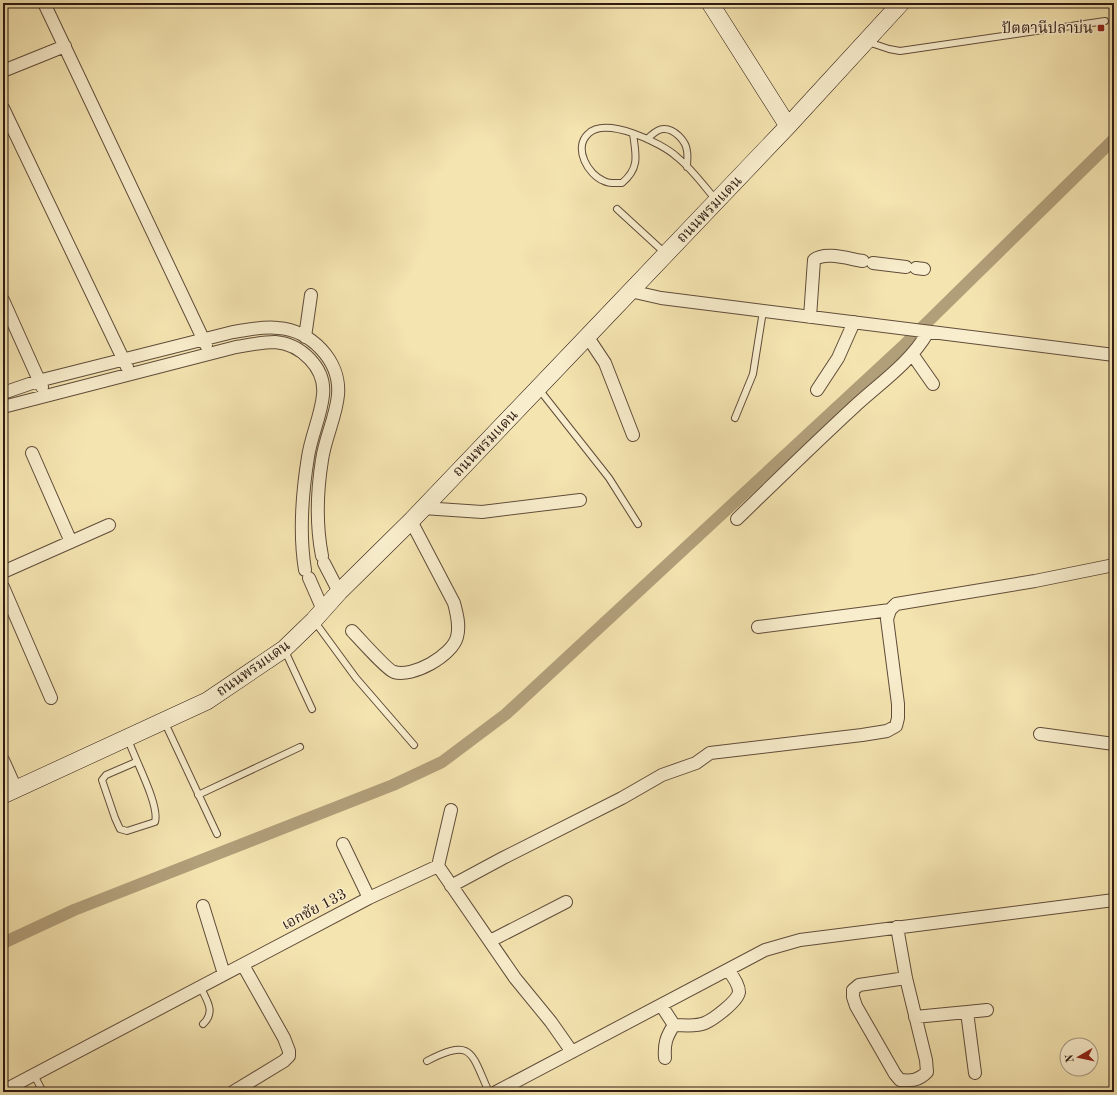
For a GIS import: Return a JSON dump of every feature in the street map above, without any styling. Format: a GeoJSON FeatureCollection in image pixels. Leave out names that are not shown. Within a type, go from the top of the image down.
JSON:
{"type":"FeatureCollection","features":[{"type":"Feature","properties":{"kind":"main road"},"geometry":{"type":"LineString","coordinates":[[710,3],[788,126]]}},
{"type":"Feature","properties":{"kind":"main road","name":"ถนนพรมแดน"},"geometry":{"type":"LineString","coordinates":[[9,792],[128,739],[207,701],[284,649],[411,521],[788,126],[901,3]]}},
{"type":"Feature","properties":{"kind":"street"},"geometry":{"type":"LineString","coordinates":[[44,3],[209,353]]}},
{"type":"Feature","properties":{"kind":"street"},"geometry":{"type":"LineString","coordinates":[[3,71],[65,46]]}},
{"type":"Feature","properties":{"kind":"street"},"geometry":{"type":"LineString","coordinates":[[3,108],[130,373]]}},
{"type":"Feature","properties":{"kind":"street"},"geometry":{"type":"LineString","coordinates":[[810,317],[814,260],[819,256],[916,268]]}},
{"type":"Feature","properties":{"kind":"street"},"geometry":{"type":"LineString","coordinates":[[630,291],[661,298],[1114,355]]}},
{"type":"Feature","properties":{"kind":"street"},"geometry":{"type":"LineString","coordinates":[[305,337],[311,295]]}},
{"type":"Feature","properties":{"kind":"street"},"geometry":{"type":"LineString","coordinates":[[3,300],[38,381],[47,394]]}},
{"type":"Feature","properties":{"kind":"street"},"geometry":{"type":"LineString","coordinates":[[817,390],[838,358],[854,322]]}},
{"type":"Feature","properties":{"kind":"street"},"geometry":{"type":"LineString","coordinates":[[3,393],[38,381],[204,340],[263,328],[279,328],[305,337],[322,349],[332,364],[336,378],[338,395],[325,446],[319,483],[319,545],[322,557],[339,592]]}},
{"type":"Feature","properties":{"kind":"street"},"geometry":{"type":"LineString","coordinates":[[737,519],[799,458],[912,354],[919,347],[925,332]]}},
{"type":"Feature","properties":{"kind":"street"},"geometry":{"type":"LineString","coordinates":[[587,336],[605,363],[633,435]]}},
{"type":"Feature","properties":{"kind":"street"},"geometry":{"type":"LineString","coordinates":[[3,407],[47,394],[236,347],[264,342],[277,342],[301,351],[311,359],[318,370],[323,394],[310,445],[304,482],[302,541],[306,570],[319,615]]}},
{"type":"Feature","properties":{"kind":"street"},"geometry":{"type":"LineString","coordinates":[[912,354],[933,384]]}},
{"type":"Feature","properties":{"kind":"street"},"geometry":{"type":"LineString","coordinates":[[310,445],[325,446]]}},
{"type":"Feature","properties":{"kind":"street"},"geometry":{"type":"LineString","coordinates":[[32,453],[71,542]]}},
{"type":"Feature","properties":{"kind":"street"},"geometry":{"type":"LineString","coordinates":[[423,508],[482,512],[580,500]]}},
{"type":"Feature","properties":{"kind":"street"},"geometry":{"type":"LineString","coordinates":[[352,631],[392,672],[407,674],[420,669],[448,652],[457,638],[458,616],[454,603],[411,521]]}},
{"type":"Feature","properties":{"kind":"street"},"geometry":{"type":"LineString","coordinates":[[3,572],[109,525]]}},
{"type":"Feature","properties":{"kind":"street"},"geometry":{"type":"LineString","coordinates":[[306,570],[322,557]]}},
{"type":"Feature","properties":{"kind":"street"},"geometry":{"type":"LineString","coordinates":[[451,886],[622,798],[662,775],[696,763],[710,753],[862,735],[886,731],[896,726],[898,718],[898,704],[887,619],[890,610],[896,604],[1035,581],[1114,565]]}},
{"type":"Feature","properties":{"kind":"street"},"geometry":{"type":"LineString","coordinates":[[3,587],[51,698]]}},
{"type":"Feature","properties":{"kind":"street"},"geometry":{"type":"LineString","coordinates":[[758,627],[890,610]]}},
{"type":"Feature","properties":{"kind":"street"},"geometry":{"type":"LineString","coordinates":[[1040,734],[1114,744]]}},
{"type":"Feature","properties":{"kind":"street"},"geometry":{"type":"LineString","coordinates":[[3,760],[9,792]]}},
{"type":"Feature","properties":{"kind":"street"},"geometry":{"type":"LineString","coordinates":[[451,810],[438,866],[490,941],[572,1052]]}},
{"type":"Feature","properties":{"kind":"street"},"geometry":{"type":"LineString","coordinates":[[343,844],[369,898]]}},
{"type":"Feature","properties":{"kind":"street","name":"เอกชัย 133"},"geometry":{"type":"LineString","coordinates":[[4,1088],[34,1075],[369,898],[438,866]]}},
{"type":"Feature","properties":{"kind":"street"},"geometry":{"type":"LineString","coordinates":[[496,1092],[780,944],[897,927],[1114,900]]}},
{"type":"Feature","properties":{"kind":"street"},"geometry":{"type":"LineString","coordinates":[[490,941],[566,902]]}},
{"type":"Feature","properties":{"kind":"street"},"geometry":{"type":"LineString","coordinates":[[203,906],[224,974]]}},
{"type":"Feature","properties":{"kind":"street"},"geometry":{"type":"LineString","coordinates":[[897,927],[906,978],[926,1060],[927,1072],[921,1078],[910,1081],[900,1080],[856,1006],[853,997],[853,990],[859,985],[906,978]]}},
{"type":"Feature","properties":{"kind":"street"},"geometry":{"type":"LineString","coordinates":[[233,1092],[289,1056],[289,1050],[284,1038],[243,964]]}},
{"type":"Feature","properties":{"kind":"street"},"geometry":{"type":"LineString","coordinates":[[674,1025],[695,1025],[706,1023],[736,1000],[739,991],[738,986],[728,970]]}},
{"type":"Feature","properties":{"kind":"street"},"geometry":{"type":"LineString","coordinates":[[661,1005],[674,1025]]}},
{"type":"Feature","properties":{"kind":"street"},"geometry":{"type":"LineString","coordinates":[[915,1017],[987,1010]]}},
{"type":"Feature","properties":{"kind":"street"},"geometry":{"type":"LineString","coordinates":[[967,1012],[975,1073]]}},
{"type":"Feature","properties":{"kind":"street"},"geometry":{"type":"LineString","coordinates":[[665,1058],[664,1045],[674,1025]]}},
{"type":"Feature","properties":{"kind":"lane"},"geometry":{"type":"LineString","coordinates":[[866,41],[900,51],[1105,21]]}},
{"type":"Feature","properties":{"kind":"lane"},"geometry":{"type":"LineString","coordinates":[[633,134],[635,167],[629,177],[622,183],[603,181],[588,168],[582,154],[582,144],[588,133],[597,129],[611,128],[633,134],[647,139],[669,150],[687,167],[717,200]]}},
{"type":"Feature","properties":{"kind":"lane"},"geometry":{"type":"LineString","coordinates":[[647,139],[656,131],[663,129],[672,130],[684,143],[687,151],[687,167]]}},
{"type":"Feature","properties":{"kind":"lane"},"geometry":{"type":"LineString","coordinates":[[617,209],[666,254]]}},
{"type":"Feature","properties":{"kind":"lane"},"geometry":{"type":"LineString","coordinates":[[735,418],[753,374],[763,311]]}},
{"type":"Feature","properties":{"kind":"lane"},"geometry":{"type":"LineString","coordinates":[[538,388],[609,478],[638,524]]}},
{"type":"Feature","properties":{"kind":"lane"},"geometry":{"type":"LineString","coordinates":[[319,615],[356,678],[414,745]]}},
{"type":"Feature","properties":{"kind":"lane"},"geometry":{"type":"LineString","coordinates":[[284,649],[312,709]]}},
{"type":"Feature","properties":{"kind":"lane"},"geometry":{"type":"LineString","coordinates":[[164,721],[217,834]]}},
{"type":"Feature","properties":{"kind":"lane"},"geometry":{"type":"LineString","coordinates":[[128,739],[136,762],[154,802],[157,816],[155,822],[127,831],[120,829],[114,818],[102,780],[106,775],[136,762]]}},
{"type":"Feature","properties":{"kind":"lane"},"geometry":{"type":"LineString","coordinates":[[198,795],[300,747]]}},
{"type":"Feature","properties":{"kind":"lane"},"geometry":{"type":"LineString","coordinates":[[201,988],[211,1010],[209,1018],[203,1024]]}},
{"type":"Feature","properties":{"kind":"lane"},"geometry":{"type":"LineString","coordinates":[[427,1061],[450,1051],[459,1049],[467,1050],[472,1055],[489,1092]]}},
{"type":"Feature","properties":{"kind":"lane"},"geometry":{"type":"LineString","coordinates":[[34,1075],[43,1092]]}},
{"type":"Feature","properties":{"kind":"waterway"},"geometry":{"type":"LineString","coordinates":[[3,943],[74,910],[393,785],[442,762],[506,714],[901,348],[1114,139]]}},
{"type":"Feature","properties":{"kind":"place","name":"ปัตตานีปลาบ่น"},"geometry":{"type":"Point","coordinates":[1101,28]}}]}
